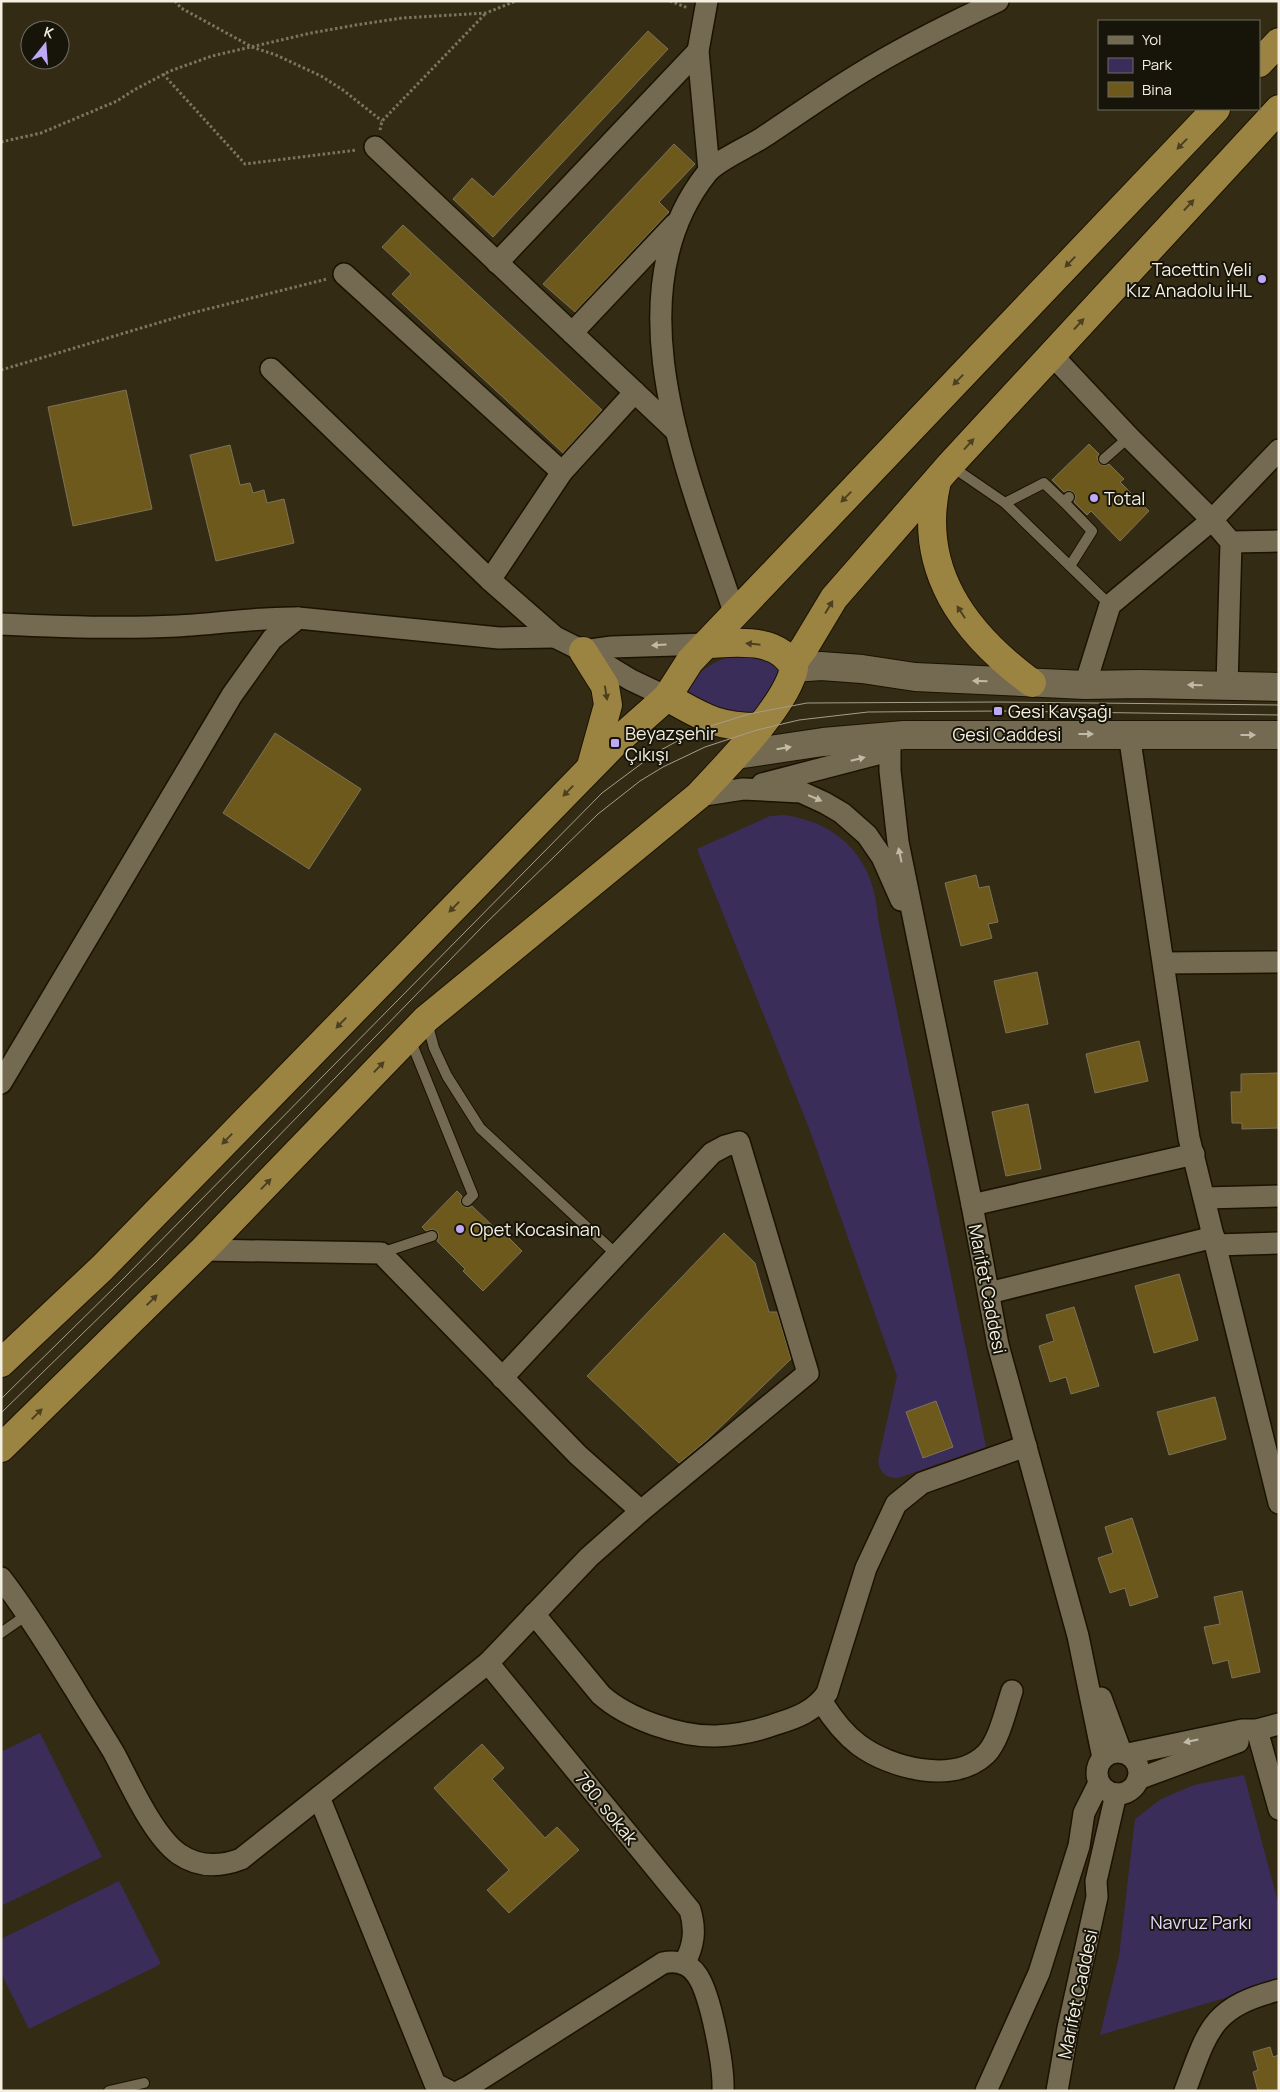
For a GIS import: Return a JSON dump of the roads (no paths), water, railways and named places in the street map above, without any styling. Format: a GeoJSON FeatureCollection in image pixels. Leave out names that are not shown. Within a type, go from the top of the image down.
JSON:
{"type":"FeatureCollection","features":[{"type":"Feature","properties":{"kind":"highway"},"geometry":{"type":"LineString","coordinates":[[1260,62],[1279,42]]}},
{"type":"Feature","properties":{"kind":"highway"},"geometry":{"type":"LineString","coordinates":[[1,1448],[203,1250],[418,1027],[698,796],[736,755],[783,694],[792,675],[796,660],[834,598],[943,473],[1051,354],[1279,109]]}},
{"type":"Feature","properties":{"kind":"highway"},"geometry":{"type":"LineString","coordinates":[[1,1363],[102,1268],[615,743],[667,697],[690,661],[1215,110]]}},
{"type":"Feature","properties":{"kind":"highway"},"geometry":{"type":"LineString","coordinates":[[943,473],[933,498],[931,532],[936,558],[944,583],[964,618],[978,635],[1013,669],[1032,683]]}},
{"type":"Feature","properties":{"kind":"highway"},"geometry":{"type":"LineString","coordinates":[[707,644],[741,642],[762,644],[796,660]]}},
{"type":"Feature","properties":{"kind":"highway"},"geometry":{"type":"LineString","coordinates":[[583,651],[605,686],[608,705],[590,768]]}},
{"type":"Feature","properties":{"kind":"highway"},"geometry":{"type":"LineString","coordinates":[[667,697],[710,721],[740,727],[759,727]]}},
{"type":"Feature","properties":{"kind":"main road"},"geometry":{"type":"LineString","coordinates":[[796,660],[915,677],[1085,685],[1140,684],[1279,687]]}},
{"type":"Feature","properties":{"kind":"main road","name":"Gesi Caddesi"},"geometry":{"type":"LineString","coordinates":[[736,755],[823,742],[890,743],[1129,734],[1279,735]]}},
{"type":"Feature","properties":{"kind":"street"},"geometry":{"type":"LineString","coordinates":[[706,1],[698,51],[709,170]]}},
{"type":"Feature","properties":{"kind":"street"},"geometry":{"type":"LineString","coordinates":[[735,615],[676,431],[664,372],[660,318],[664,269],[670,245],[681,218],[709,170],[760,140],[861,73],[933,33],[998,1]]}},
{"type":"Feature","properties":{"kind":"street"},"geometry":{"type":"LineString","coordinates":[[498,263],[698,51]]}},
{"type":"Feature","properties":{"kind":"street"},"geometry":{"type":"LineString","coordinates":[[375,147],[676,431]]}},
{"type":"Feature","properties":{"kind":"street"},"geometry":{"type":"LineString","coordinates":[[572,333],[681,218]]}},
{"type":"Feature","properties":{"kind":"street"},"geometry":{"type":"LineString","coordinates":[[344,274],[562,472]]}},
{"type":"Feature","properties":{"kind":"street"},"geometry":{"type":"LineString","coordinates":[[1051,354],[1231,542],[1226,686]]}},
{"type":"Feature","properties":{"kind":"street"},"geometry":{"type":"LineString","coordinates":[[271,368],[490,580],[554,637],[583,651],[631,680],[667,697]]}},
{"type":"Feature","properties":{"kind":"street"},"geometry":{"type":"LineString","coordinates":[[490,580],[562,472],[635,392]]}},
{"type":"Feature","properties":{"kind":"street"},"geometry":{"type":"LineString","coordinates":[[1085,685],[1110,605],[1212,520],[1279,450]]}},
{"type":"Feature","properties":{"kind":"street"},"geometry":{"type":"LineString","coordinates":[[1231,542],[1279,541]]}},
{"type":"Feature","properties":{"kind":"street"},"geometry":{"type":"LineString","coordinates":[[1,624],[136,628],[224,623],[268,618],[298,618],[499,638],[554,637]]}},
{"type":"Feature","properties":{"kind":"street"},"geometry":{"type":"LineString","coordinates":[[1,1082],[237,688],[272,639],[298,618]]}},
{"type":"Feature","properties":{"kind":"street"},"geometry":{"type":"LineString","coordinates":[[583,651],[612,647],[707,644]]}},
{"type":"Feature","properties":{"kind":"street"},"geometry":{"type":"LineString","coordinates":[[1129,734],[1190,1138],[1279,1503]]}},
{"type":"Feature","properties":{"kind":"street"},"geometry":{"type":"LineString","coordinates":[[698,796],[743,789],[890,743],[893,806],[898,842],[917,937]]}},
{"type":"Feature","properties":{"kind":"street"},"geometry":{"type":"LineString","coordinates":[[743,789],[801,792],[825,803],[857,825],[882,858],[917,937]]}},
{"type":"Feature","properties":{"kind":"street","name":"Marifet Caddesi"},"geometry":{"type":"LineString","coordinates":[[917,937],[972,1205],[998,1344],[1078,1636],[1117,1755]]}},
{"type":"Feature","properties":{"kind":"street"},"geometry":{"type":"LineString","coordinates":[[1164,963],[1279,962]]}},
{"type":"Feature","properties":{"kind":"street"},"geometry":{"type":"LineString","coordinates":[[1,1578],[28,1614],[113,1752],[142,1806],[170,1846],[188,1859],[208,1864],[225,1864],[241,1859],[488,1663],[590,1558],[641,1511],[808,1373],[739,1142],[712,1152],[502,1378]]}},
{"type":"Feature","properties":{"kind":"street"},"geometry":{"type":"LineString","coordinates":[[972,1205],[1194,1154]]}},
{"type":"Feature","properties":{"kind":"street"},"geometry":{"type":"LineString","coordinates":[[1205,1198],[1279,1196]]}},
{"type":"Feature","properties":{"kind":"street"},"geometry":{"type":"LineString","coordinates":[[989,1293],[1215,1241],[1279,1243]]}},
{"type":"Feature","properties":{"kind":"street"},"geometry":{"type":"LineString","coordinates":[[203,1250],[381,1253],[578,1455],[641,1511]]}},
{"type":"Feature","properties":{"kind":"street"},"geometry":{"type":"LineString","coordinates":[[534,1614],[605,1699],[629,1714],[665,1728],[700,1736],[740,1733],[785,1722],[809,1711],[822,1702],[831,1683],[866,1568],[896,1504],[922,1484],[1026,1446]]}},
{"type":"Feature","properties":{"kind":"street","name":"780. sokak"},"geometry":{"type":"LineString","coordinates":[[488,1663],[690,1910],[694,1929],[693,1939],[684,1964]]}},
{"type":"Feature","properties":{"kind":"street"},"geometry":{"type":"LineString","coordinates":[[822,1702],[844,1732],[871,1753],[892,1762],[914,1768],[952,1770],[970,1766],[987,1754],[993,1745],[1012,1691]]}},
{"type":"Feature","properties":{"kind":"street"},"geometry":{"type":"LineString","coordinates":[[1118,1788],[1097,1770],[1117,1755],[1242,1730],[1257,1730],[1279,1724]]}},
{"type":"Feature","properties":{"kind":"street"},"geometry":{"type":"LineString","coordinates":[[1118,1788],[1248,1739],[1257,1730]]}},
{"type":"Feature","properties":{"kind":"street"},"geometry":{"type":"LineString","coordinates":[[1257,1730],[1279,1809]]}},
{"type":"Feature","properties":{"kind":"street"},"geometry":{"type":"LineString","coordinates":[[986,2091],[1039,1973],[1080,1846],[1084,1813],[1118,1788],[1137,1765],[1117,1755]]}},
{"type":"Feature","properties":{"kind":"street","name":"Marifet Caddesi"},"geometry":{"type":"LineString","coordinates":[[1058,2091],[1068,2028],[1097,1897],[1104,1884],[1118,1788]]}},
{"type":"Feature","properties":{"kind":"street"},"geometry":{"type":"LineString","coordinates":[[319,1797],[435,2084],[449,2091]]}},
{"type":"Feature","properties":{"kind":"street"},"geometry":{"type":"LineString","coordinates":[[460,2091],[468,2088],[663,1963],[677,1962],[684,1964],[697,1974],[708,2004],[724,2075],[723,2091]]}},
{"type":"Feature","properties":{"kind":"street"},"geometry":{"type":"LineString","coordinates":[[1185,2091],[1206,2037],[1221,2016],[1243,2001],[1279,1990]]}},
{"type":"Feature","properties":{"kind":"lane"},"geometry":{"type":"LineString","coordinates":[[1104,459],[1130,437]]}},
{"type":"Feature","properties":{"kind":"lane"},"geometry":{"type":"LineString","coordinates":[[943,473],[1005,503],[1110,605]]}},
{"type":"Feature","properties":{"kind":"lane"},"geometry":{"type":"LineString","coordinates":[[1005,503],[1044,484],[1066,499],[1092,531],[1070,566]]}},
{"type":"Feature","properties":{"kind":"lane"},"geometry":{"type":"LineString","coordinates":[[418,1027],[473,1195],[467,1201]]}},
{"type":"Feature","properties":{"kind":"lane"},"geometry":{"type":"LineString","coordinates":[[418,1027],[434,1048],[446,1076],[480,1128],[617,1255]]}},
{"type":"Feature","properties":{"kind":"lane"},"geometry":{"type":"LineString","coordinates":[[381,1253],[432,1236]]}},
{"type":"Feature","properties":{"kind":"lane"},"geometry":{"type":"LineString","coordinates":[[1,1633],[28,1614]]}},
{"type":"Feature","properties":{"kind":"lane"},"geometry":{"type":"LineString","coordinates":[[109,2091],[144,2083]]}},
{"type":"Feature","properties":{"kind":"tram line"},"geometry":{"type":"LineString","coordinates":[[1,1399],[123,1279],[602,793],[657,752],[698,730],[749,714],[807,703],[999,702],[1279,705]]}},
{"type":"Feature","properties":{"kind":"tram line"},"geometry":{"type":"LineString","coordinates":[[1,1413],[157,1261],[483,926],[598,814],[640,781],[663,767],[705,747],[757,730],[799,720],[868,712],[998,711],[1279,715]]}},
{"type":"Feature","properties":{"kind":"place","name":"Tacettin Veli Kız Anadolu İHL"},"geometry":{"type":"Point","coordinates":[1262,279]}},
{"type":"Feature","properties":{"kind":"place","name":"Total"},"geometry":{"type":"Point","coordinates":[1094,498]}},
{"type":"Feature","properties":{"kind":"place","name":"Gesi Kavşağı"},"geometry":{"type":"Point","coordinates":[998,711]}},
{"type":"Feature","properties":{"kind":"place","name":"Beyazşehir Çıkışı"},"geometry":{"type":"Point","coordinates":[615,743]}},
{"type":"Feature","properties":{"kind":"place","name":"Opet Kocasinan"},"geometry":{"type":"Point","coordinates":[460,1229]}},
{"type":"Feature","properties":{"kind":"park label","name":"Navruz Parkı"},"geometry":{"type":"Point","coordinates":[1201,1922]}}]}
